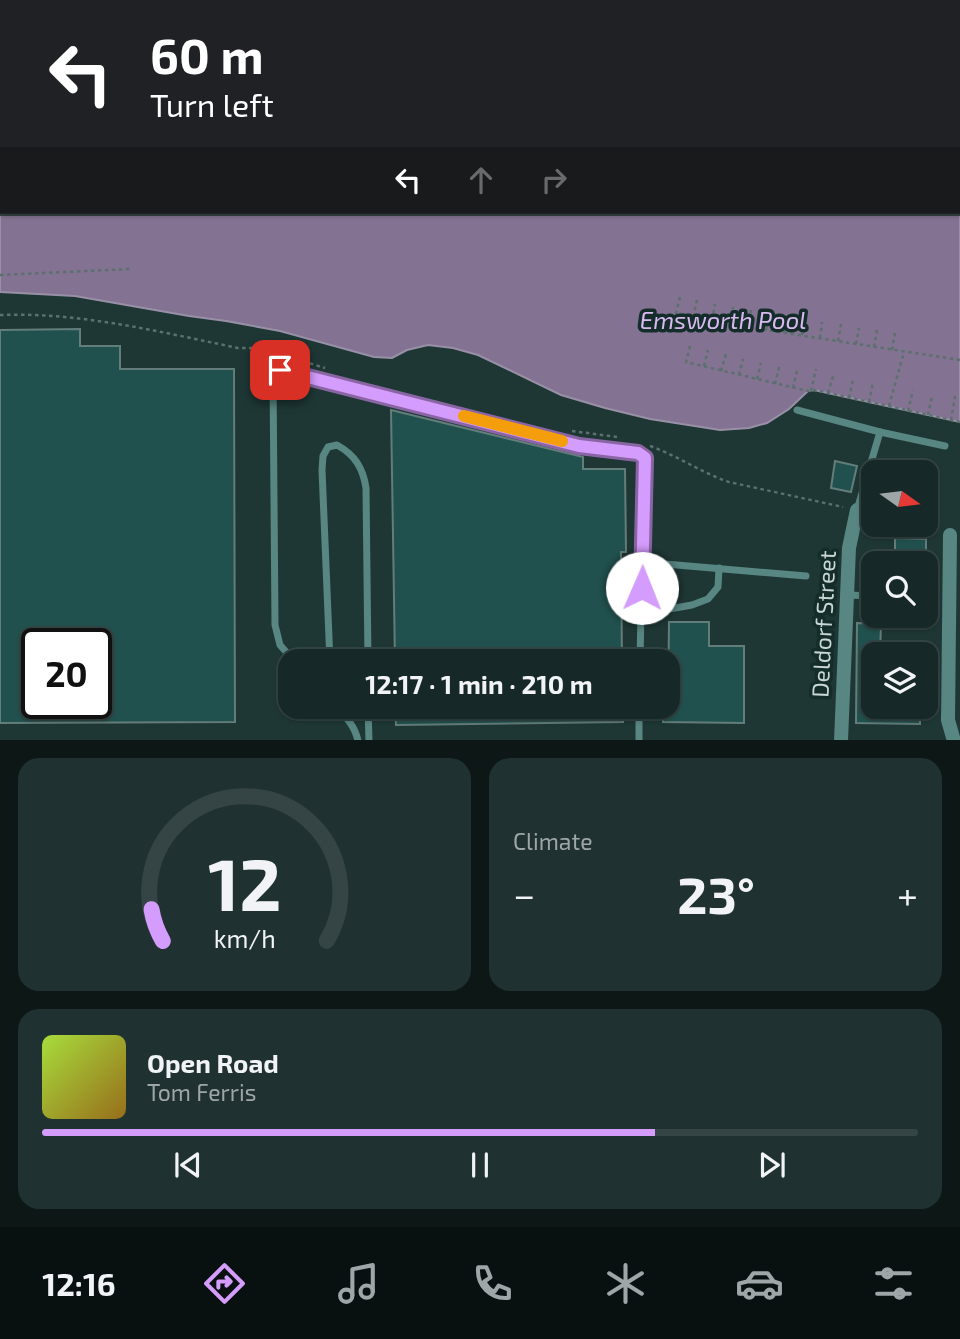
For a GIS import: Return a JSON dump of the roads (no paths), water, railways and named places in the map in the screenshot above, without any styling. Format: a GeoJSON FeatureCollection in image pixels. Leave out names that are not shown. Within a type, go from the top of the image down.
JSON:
{"type":"FeatureCollection","features":[{"type":"Feature","properties":{"kind":"street","name":"Deldorf Street"},"geometry":{"type":"LineString","coordinates":[[841,740],[849,548],[857,510]]}},
{"type":"Feature","properties":{"kind":"street"},"geometry":{"type":"LineString","coordinates":[[950,535],[948,720],[954,740]]}},
{"type":"Feature","properties":{"kind":"lane"},"geometry":{"type":"LineString","coordinates":[[284,649],[275,625],[273,374],[280,370],[579,446],[638,453],[645,458],[640,649]]}},
{"type":"Feature","properties":{"kind":"lane"},"geometry":{"type":"LineString","coordinates":[[797,410],[945,446]]}},
{"type":"Feature","properties":{"kind":"lane"},"geometry":{"type":"LineString","coordinates":[[857,510],[880,432]]}},
{"type":"Feature","properties":{"kind":"lane"},"geometry":{"type":"LineString","coordinates":[[329,649],[322,470],[323,456],[328,447],[337,445],[348,451],[359,463],[364,474],[368,649]]}},
{"type":"Feature","properties":{"kind":"lane"},"geometry":{"type":"LineString","coordinates":[[642,562],[806,576]]}},
{"type":"Feature","properties":{"kind":"lane"},"geometry":{"type":"LineString","coordinates":[[641,614],[692,605],[708,598],[718,587],[719,568]]}},
{"type":"Feature","properties":{"kind":"lane"},"geometry":{"type":"LineString","coordinates":[[847,595],[861,596]]}},
{"type":"Feature","properties":{"kind":"lane"},"geometry":{"type":"LineString","coordinates":[[347,719],[357,733],[358,740]]}},
{"type":"Feature","properties":{"kind":"lane"},"geometry":{"type":"LineString","coordinates":[[368,719],[369,740]]}},
{"type":"Feature","properties":{"kind":"lane"},"geometry":{"type":"LineString","coordinates":[[639,719],[639,740]]}},
{"type":"Feature","properties":{"kind":"water","name":"Emsworth Pool"},"geometry":{"type":"Polygon","coordinates":[[[0,214],[960,214],[960,422],[814,390],[808,391],[789,409],[767,423],[749,428],[720,430],[650,419],[561,395],[478,355],[453,348],[428,345],[407,350],[392,358],[374,357],[280,331],[75,296],[0,292],[0,214]]]}}]}
